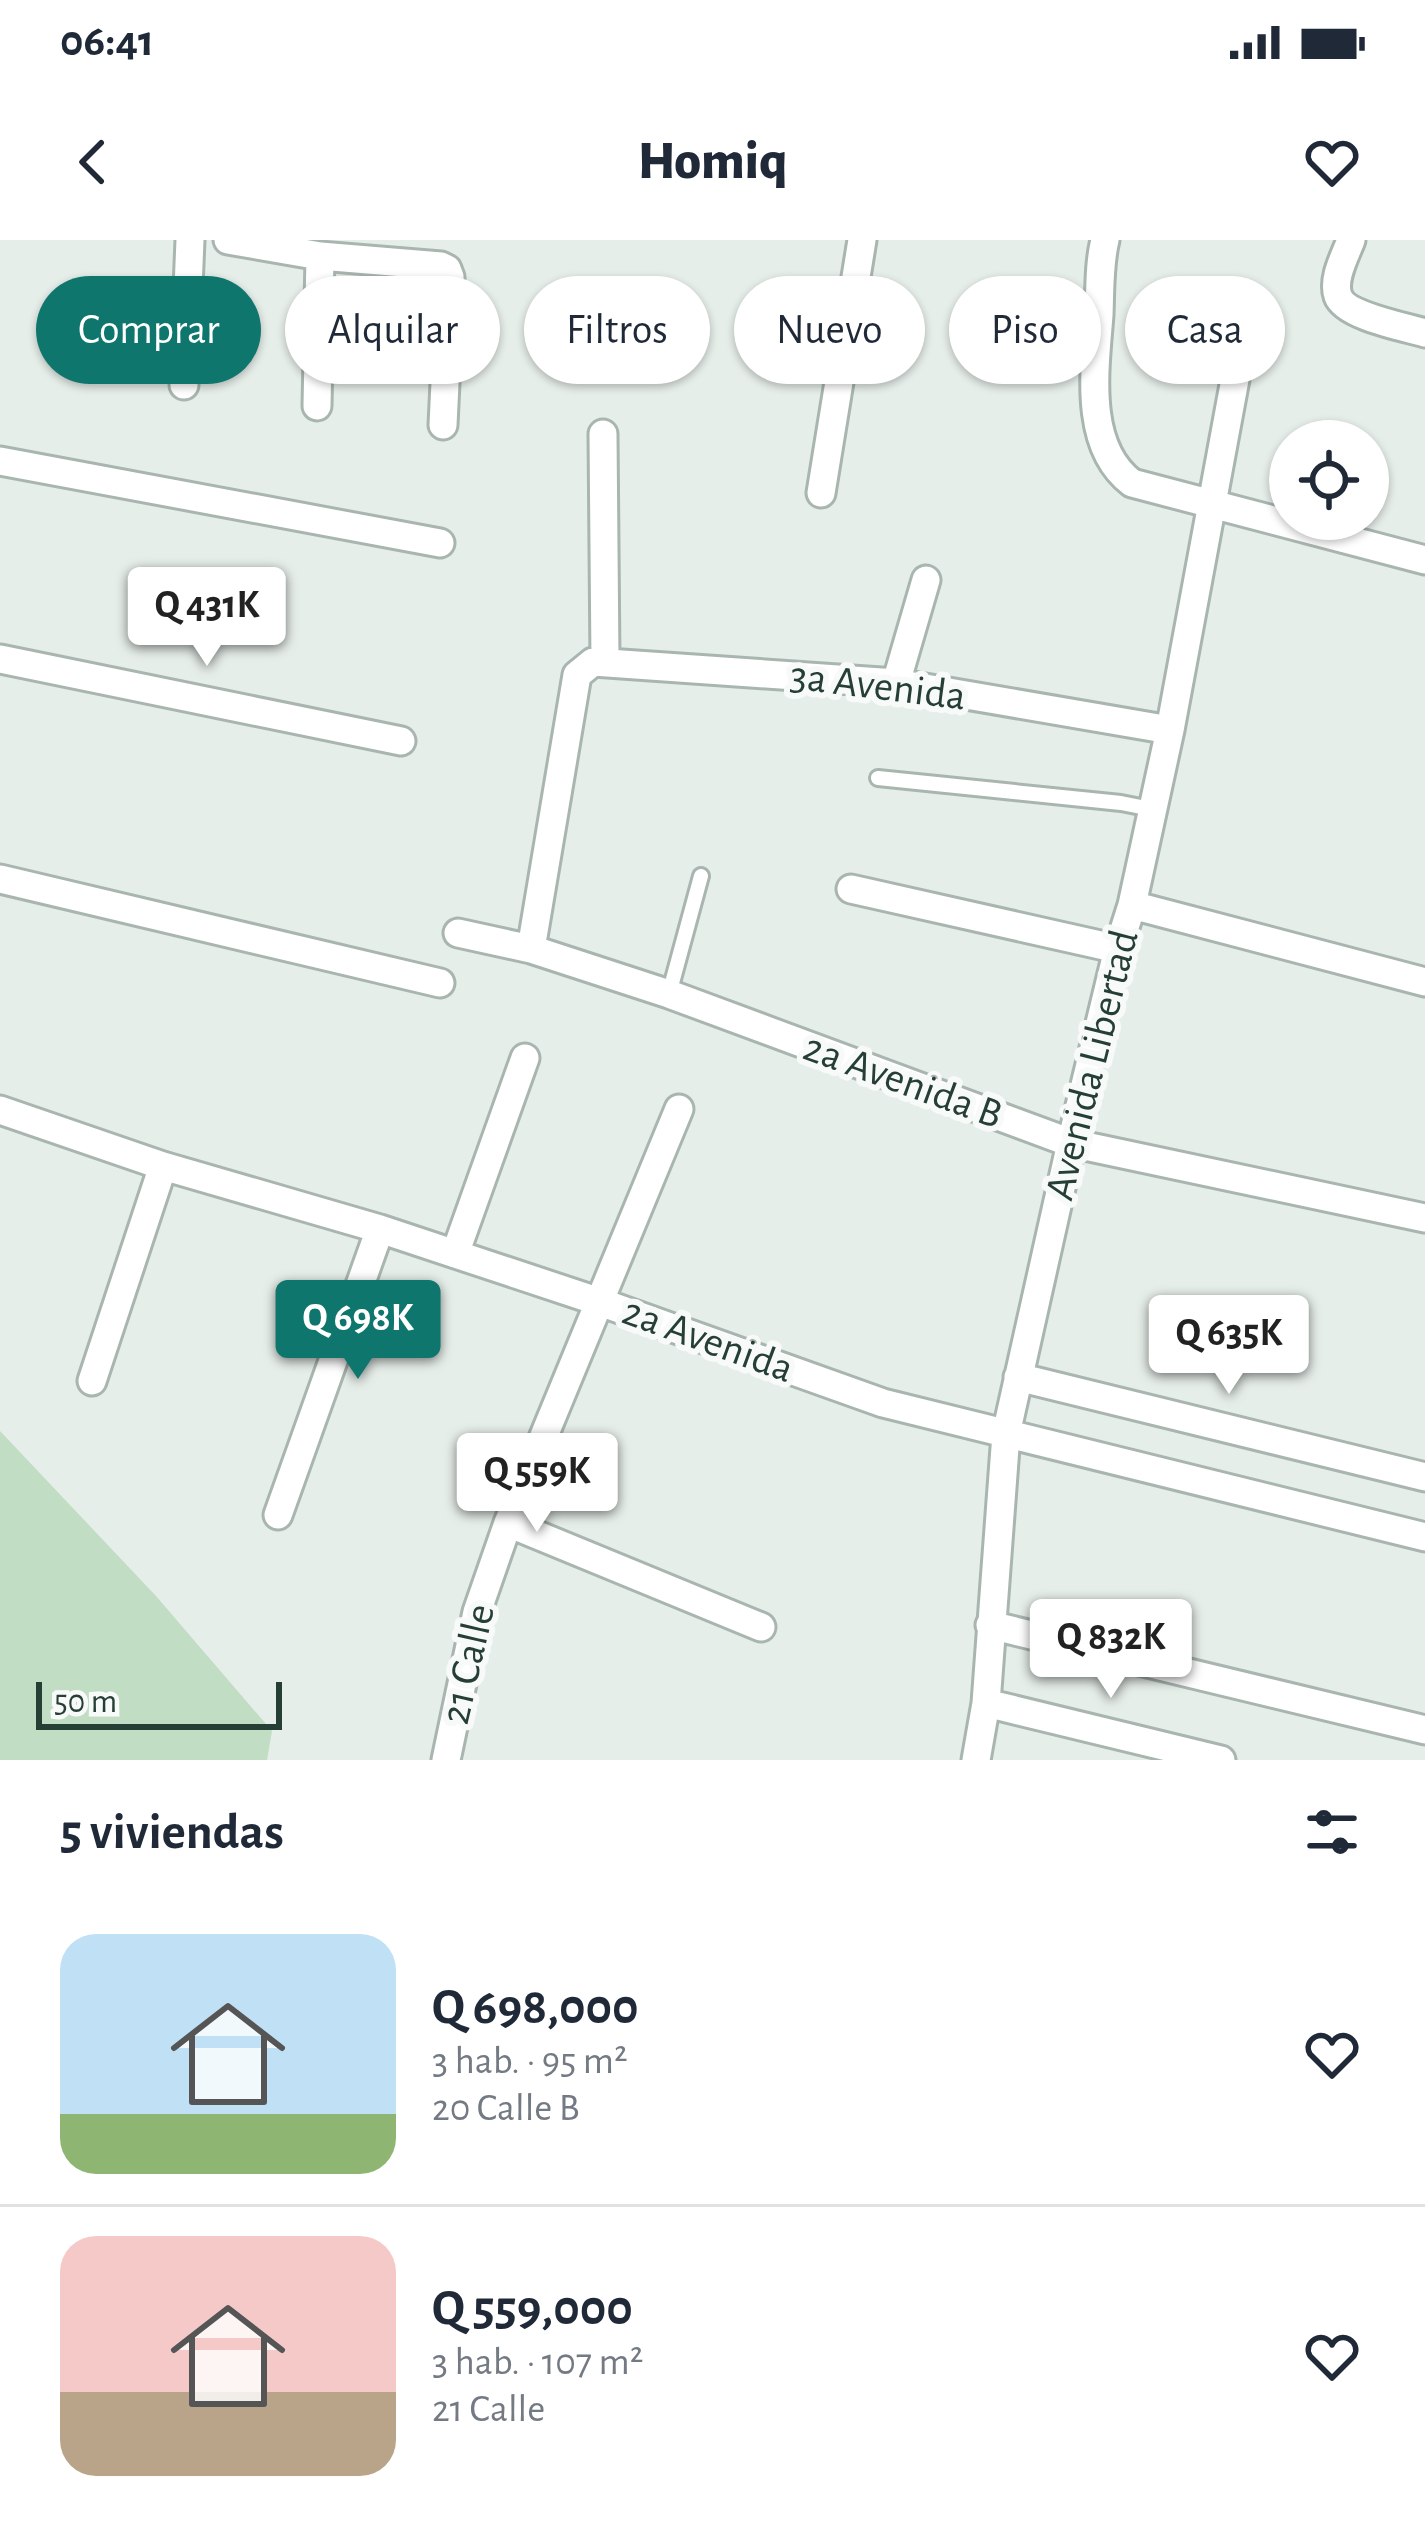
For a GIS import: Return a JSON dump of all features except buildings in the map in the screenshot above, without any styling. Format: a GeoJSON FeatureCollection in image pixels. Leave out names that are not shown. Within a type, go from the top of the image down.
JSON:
{"type":"FeatureCollection","features":[{"type":"Feature","properties":{"kind":"street"},"geometry":{"type":"LineString","coordinates":[[184,385],[190,240]]}},
{"type":"Feature","properties":{"kind":"street"},"geometry":{"type":"LineString","coordinates":[[228,240],[320,256],[447,269],[443,425]]}},
{"type":"Feature","properties":{"kind":"street"},"geometry":{"type":"LineString","coordinates":[[821,493],[862,240]]}},
{"type":"Feature","properties":{"kind":"street"},"geometry":{"type":"LineString","coordinates":[[1105,240],[1094,389],[1103,443],[1118,473],[1132,483],[1425,560]]}},
{"type":"Feature","properties":{"kind":"street"},"geometry":{"type":"LineString","coordinates":[[1351,240],[1338,274],[1337,295],[1347,310],[1425,333]]}},
{"type":"Feature","properties":{"kind":"street"},"geometry":{"type":"LineString","coordinates":[[316,406],[320,256]]}},
{"type":"Feature","properties":{"kind":"street","name":"Avenida Libertad"},"geometry":{"type":"LineString","coordinates":[[976,1760],[986,1703],[1006,1434],[1170,730],[1233,384]]}},
{"type":"Feature","properties":{"kind":"street"},"geometry":{"type":"LineString","coordinates":[[532,950],[577,675],[594,664],[604,434]]}},
{"type":"Feature","properties":{"kind":"street"},"geometry":{"type":"LineString","coordinates":[[0,461],[440,543]]}},
{"type":"Feature","properties":{"kind":"street"},"geometry":{"type":"LineString","coordinates":[[896,682],[926,580]]}},
{"type":"Feature","properties":{"kind":"street"},"geometry":{"type":"LineString","coordinates":[[0,659],[401,741]]}},
{"type":"Feature","properties":{"kind":"street","name":"3a Avenida"},"geometry":{"type":"LineString","coordinates":[[594,664],[896,682],[1170,730]]}},
{"type":"Feature","properties":{"kind":"street"},"geometry":{"type":"LineString","coordinates":[[0,879],[440,983]]}},
{"type":"Feature","properties":{"kind":"street"},"geometry":{"type":"LineString","coordinates":[[851,889],[1118,949]]}},
{"type":"Feature","properties":{"kind":"street"},"geometry":{"type":"LineString","coordinates":[[1132,905],[1425,982]]}},
{"type":"Feature","properties":{"kind":"street","name":"2a Avenida B"},"geometry":{"type":"LineString","coordinates":[[458,933],[532,950],[669,994],[1071,1143],[1425,1218]]}},
{"type":"Feature","properties":{"kind":"street"},"geometry":{"type":"LineString","coordinates":[[455,1254],[525,1058]]}},
{"type":"Feature","properties":{"kind":"street","name":"21 Calle"},"geometry":{"type":"LineString","coordinates":[[446,1760],[477,1612],[508,1523],[679,1109]]}},
{"type":"Feature","properties":{"kind":"street","name":"2a Avenida"},"geometry":{"type":"LineString","coordinates":[[0,1110],[163,1166],[380,1229],[600,1302],[883,1403],[1425,1537]]}},
{"type":"Feature","properties":{"kind":"street"},"geometry":{"type":"LineString","coordinates":[[92,1381],[163,1166]]}},
{"type":"Feature","properties":{"kind":"street"},"geometry":{"type":"LineString","coordinates":[[278,1515],[380,1229]]}},
{"type":"Feature","properties":{"kind":"street"},"geometry":{"type":"LineString","coordinates":[[1018,1377],[1425,1478]]}},
{"type":"Feature","properties":{"kind":"street"},"geometry":{"type":"LineString","coordinates":[[508,1523],[761,1627]]}},
{"type":"Feature","properties":{"kind":"street"},"geometry":{"type":"LineString","coordinates":[[990,1625],[1425,1730]]}},
{"type":"Feature","properties":{"kind":"street"},"geometry":{"type":"LineString","coordinates":[[986,1703],[1221,1760]]}},
{"type":"Feature","properties":{"kind":"lane"},"geometry":{"type":"LineString","coordinates":[[878,778],[1151,808]]}},
{"type":"Feature","properties":{"kind":"lane"},"geometry":{"type":"LineString","coordinates":[[669,994],[701,876]]}},
{"type":"Feature","properties":{"kind":"green space"},"geometry":{"type":"Polygon","coordinates":[[[0,1431],[156,1596],[272,1731],[267,1760],[0,1760],[0,1431]]]}}]}
